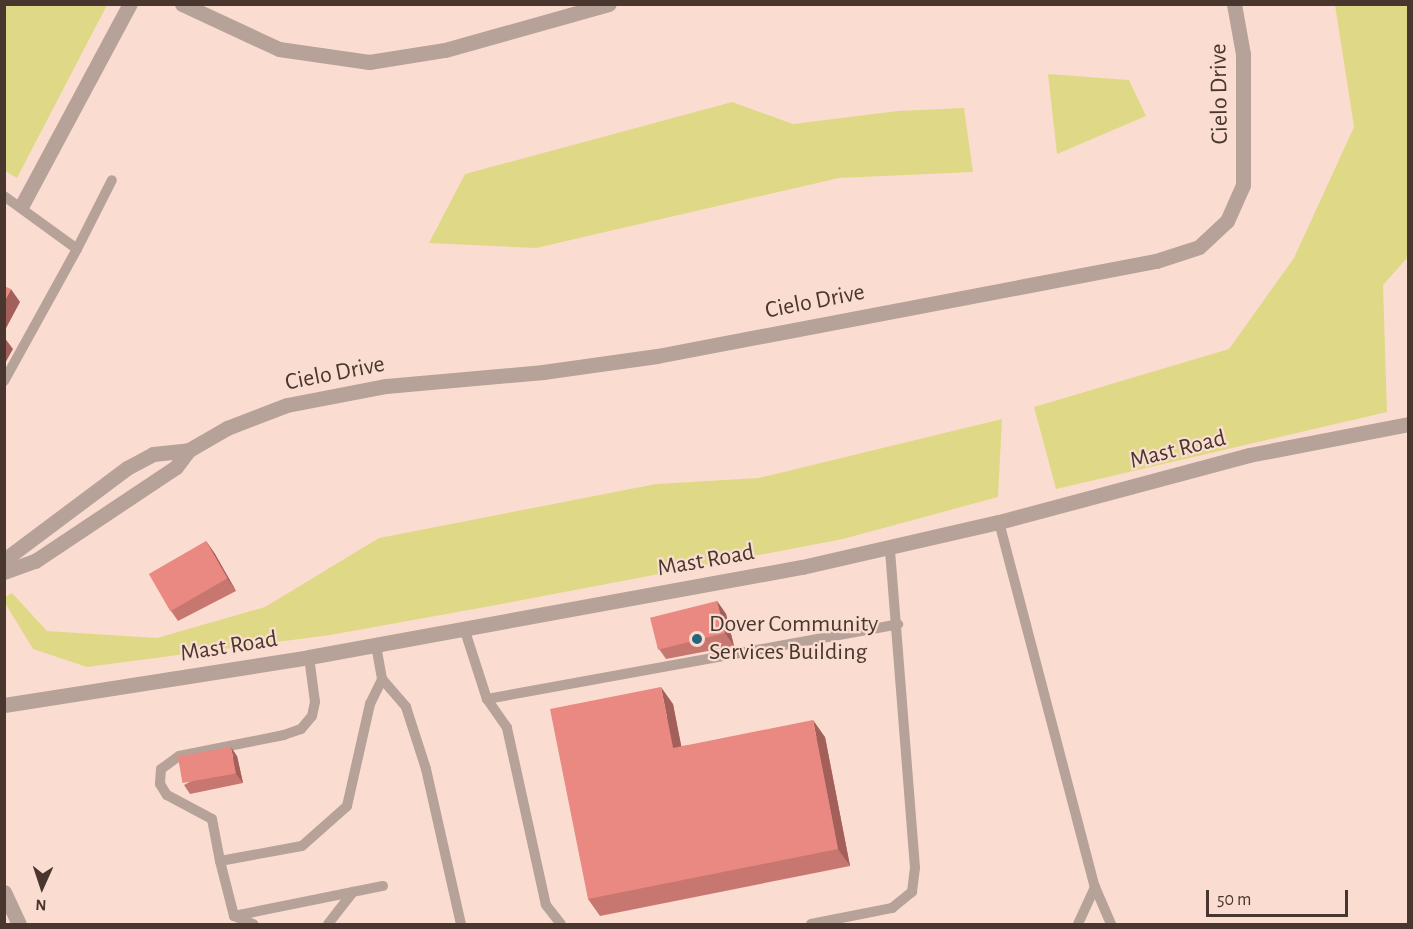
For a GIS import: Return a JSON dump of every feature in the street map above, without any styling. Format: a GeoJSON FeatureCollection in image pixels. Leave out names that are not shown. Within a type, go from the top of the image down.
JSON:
{"type":"FeatureCollection","features":[{"type":"Feature","properties":{"kind":"street"},"geometry":{"type":"LineString","coordinates":[[22,205],[130,4]]}},
{"type":"Feature","properties":{"kind":"street"},"geometry":{"type":"LineString","coordinates":[[182,4],[279,49],[369,62],[445,50],[609,4]]}},
{"type":"Feature","properties":{"kind":"street","name":"Cielo Drive"},"geometry":{"type":"LineString","coordinates":[[4,560],[127,468],[153,454],[189,450],[259,414],[318,397],[386,386],[543,372],[657,356],[1156,261],[1199,247],[1227,221],[1243,185],[1244,54],[1234,4]]}},
{"type":"Feature","properties":{"kind":"street","name":"Mast Road"},"geometry":{"type":"LineString","coordinates":[[4,705],[309,657],[890,548],[999,522],[1249,455],[1408,424]]}},
{"type":"Feature","properties":{"kind":"street","name":"Cielo Drive"},"geometry":{"type":"LineString","coordinates":[[4,572],[43,556],[176,467],[189,450]]}},
{"type":"Feature","properties":{"kind":"street"},"geometry":{"type":"LineString","coordinates":[[4,892],[19,924]]}},
{"type":"Feature","properties":{"kind":"lane"},"geometry":{"type":"LineString","coordinates":[[4,381],[112,180]]}},
{"type":"Feature","properties":{"kind":"lane"},"geometry":{"type":"LineString","coordinates":[[4,195],[22,205],[76,249]]}},
{"type":"Feature","properties":{"kind":"lane"},"geometry":{"type":"LineString","coordinates":[[999,522],[1095,887],[1111,924]]}},
{"type":"Feature","properties":{"kind":"lane"},"geometry":{"type":"LineString","coordinates":[[811,924],[892,908],[912,892],[915,868],[898,624],[890,548]]}},
{"type":"Feature","properties":{"kind":"lane"},"geometry":{"type":"LineString","coordinates":[[487,699],[898,624]]}},
{"type":"Feature","properties":{"kind":"lane"},"geometry":{"type":"LineString","coordinates":[[464,628],[487,699],[507,728],[546,905],[561,924]]}},
{"type":"Feature","properties":{"kind":"lane"},"geometry":{"type":"LineString","coordinates":[[376,645],[382,679],[406,707],[426,769],[461,924]]}},
{"type":"Feature","properties":{"kind":"lane"},"geometry":{"type":"LineString","coordinates":[[234,916],[212,819],[167,795],[160,784],[161,769],[172,758],[284,735],[301,729],[312,716],[315,702],[309,657]]}},
{"type":"Feature","properties":{"kind":"lane"},"geometry":{"type":"LineString","coordinates":[[220,861],[302,846],[347,806],[370,704],[382,679]]}},
{"type":"Feature","properties":{"kind":"lane"},"geometry":{"type":"LineString","coordinates":[[234,916],[383,886]]}},
{"type":"Feature","properties":{"kind":"lane"},"geometry":{"type":"LineString","coordinates":[[1078,924],[1095,887]]}},
{"type":"Feature","properties":{"kind":"lane"},"geometry":{"type":"LineString","coordinates":[[328,924],[353,892]]}},
{"type":"Feature","properties":{"kind":"lane"},"geometry":{"type":"LineString","coordinates":[[234,916],[253,924]]}},
{"type":"Feature","properties":{"kind":"shaded area"},"geometry":{"type":"Polygon","coordinates":[[[4,5],[107,5],[17,178],[5,171],[4,5]]]}},
{"type":"Feature","properties":{"kind":"shaded area"},"geometry":{"type":"Polygon","coordinates":[[[1335,5],[1408,5],[1408,257],[1383,285],[1387,412],[1056,489],[1034,407],[1229,349],[1294,258],[1354,127],[1335,5]]]}},
{"type":"Feature","properties":{"kind":"shaded area"},"geometry":{"type":"Polygon","coordinates":[[[1048,74],[1129,80],[1146,116],[1057,154],[1048,74]]]}},
{"type":"Feature","properties":{"kind":"shaded area"},"geometry":{"type":"Polygon","coordinates":[[[732,102],[793,124],[898,111],[964,108],[973,172],[839,178],[536,248],[429,243],[465,174],[732,102]]]}},
{"type":"Feature","properties":{"kind":"shaded area"},"geometry":{"type":"Polygon","coordinates":[[[1002,419],[998,497],[843,539],[502,604],[330,635],[87,667],[33,649],[5,603],[5,597],[12,593],[47,631],[157,638],[265,607],[379,538],[656,484],[759,478],[1002,419]]]}},
{"type":"Feature","properties":{"kind":"building"},"geometry":{"type":"Polygon","coordinates":[[[4,286],[11,289],[4,302],[4,286]]]}},
{"type":"Feature","properties":{"kind":"building"},"geometry":{"type":"Polygon","coordinates":[[[206,541],[228,578],[170,611],[149,574],[206,541]]]}},
{"type":"Feature","properties":{"kind":"building"},"geometry":{"type":"Polygon","coordinates":[[[717,601],[725,633],[658,650],[650,618],[717,601]]]}},
{"type":"Feature","properties":{"kind":"building"},"geometry":{"type":"Polygon","coordinates":[[[661,687],[673,748],[813,720],[838,849],[588,899],[550,709],[661,687]]]}},
{"type":"Feature","properties":{"kind":"building"},"geometry":{"type":"Polygon","coordinates":[[[231,747],[236,774],[183,783],[178,756],[231,747]]]}},
{"type":"Feature","properties":{"kind":"place","name":"Dover Community Services Building"},"geometry":{"type":"Point","coordinates":[697,639]}}]}
